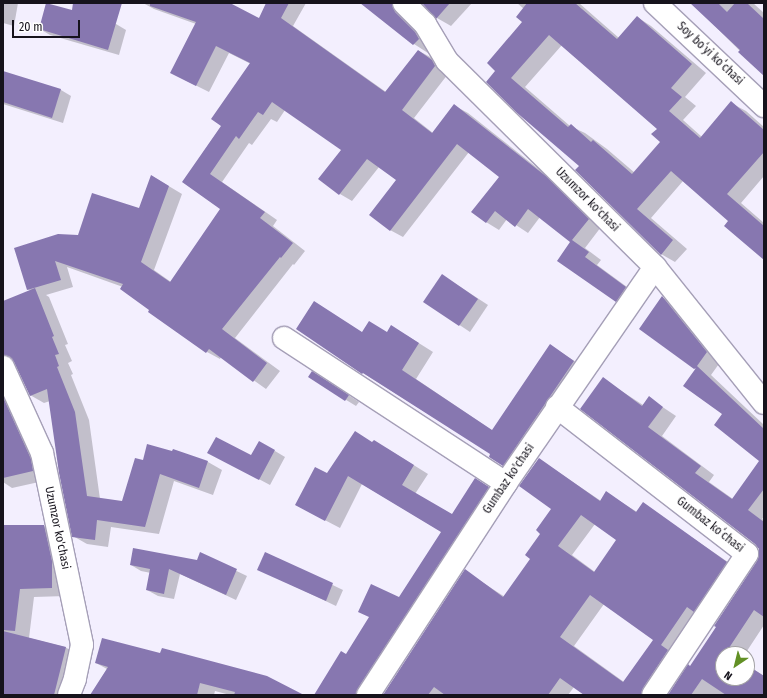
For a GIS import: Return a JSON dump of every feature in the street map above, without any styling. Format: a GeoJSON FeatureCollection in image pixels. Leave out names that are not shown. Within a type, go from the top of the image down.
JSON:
{"type":"FeatureCollection","features":[{"type":"Feature","properties":{"kind":"street","name":"Uzumzor ko'chasi"},"geometry":{"type":"LineString","coordinates":[[404,3],[425,24],[447,61],[655,267],[764,403]]}},
{"type":"Feature","properties":{"kind":"street","name":"Soy boʻyi koʻchasi"},"geometry":{"type":"LineString","coordinates":[[656,3],[764,106]]}},
{"type":"Feature","properties":{"kind":"street","name":"Gumbaz ko'chasi"},"geometry":{"type":"LineString","coordinates":[[368,695],[506,483],[655,267]]}},
{"type":"Feature","properties":{"kind":"street"},"geometry":{"type":"LineString","coordinates":[[284,338],[506,483]]}},
{"type":"Feature","properties":{"kind":"street","name":"Uzumzor ko'chasi"},"geometry":{"type":"LineString","coordinates":[[3,368],[42,453],[82,646],[75,679],[69,695]]}},
{"type":"Feature","properties":{"kind":"street","name":"Gumbaz koʻchasi"},"geometry":{"type":"LineString","coordinates":[[557,407],[747,554],[652,695]]}},
{"type":"Feature","properties":{"kind":"building"},"geometry":{"type":"Polygon","coordinates":[[[46,3],[72,10],[73,3],[122,3],[108,50],[39,29],[46,3]]]}},
{"type":"Feature","properties":{"kind":"building"},"geometry":{"type":"Polygon","coordinates":[[[150,3],[230,3],[259,18],[266,3],[289,3],[281,18],[385,92],[418,50],[432,60],[435,66],[402,110],[432,133],[454,104],[547,177],[589,219],[572,240],[589,252],[585,257],[626,287],[616,302],[557,261],[570,242],[528,209],[515,227],[495,211],[486,223],[471,212],[499,177],[457,144],[390,231],[369,215],[396,180],[367,159],[339,195],[318,179],[341,150],[272,102],[263,115],[258,112],[239,139],[236,136],[210,174],[265,212],[260,218],[293,243],[222,329],[267,363],[253,382],[209,349],[206,353],[148,312],[149,310],[120,289],[123,284],[55,261],[61,280],[27,290],[14,248],[58,234],[78,235],[92,193],[139,208],[151,175],[169,186],[141,262],[170,282],[220,209],[182,182],[221,126],[211,119],[250,63],[216,46],[196,86],[170,73],[196,22],[150,6],[150,3]]]}},
{"type":"Feature","properties":{"kind":"building"},"geometry":{"type":"Polygon","coordinates":[[[360,3],[392,3],[395,12],[415,32],[419,39],[413,45],[360,3]]]}},
{"type":"Feature","properties":{"kind":"building"},"geometry":{"type":"Polygon","coordinates":[[[422,3],[450,3],[436,19],[422,3]]]}},
{"type":"Feature","properties":{"kind":"building"},"geometry":{"type":"Polygon","coordinates":[[[527,3],[575,3],[617,39],[637,16],[692,64],[671,88],[682,97],[669,111],[700,138],[731,101],[764,130],[764,152],[727,194],[764,226],[764,260],[724,226],[728,221],[671,171],[637,209],[673,240],[661,255],[575,170],[579,166],[516,112],[486,82],[495,71],[487,63],[522,22],[516,17],[527,3]],[[549,35],[511,78],[568,127],[571,124],[591,142],[593,140],[632,174],[660,142],[651,134],[657,129],[549,35]]]}},
{"type":"Feature","properties":{"kind":"building"},"geometry":{"type":"Polygon","coordinates":[[[690,3],[718,3],[727,12],[735,3],[747,3],[764,19],[764,76],[738,52],[740,50],[690,3]]]}},
{"type":"Feature","properties":{"kind":"building"},"geometry":{"type":"Polygon","coordinates":[[[3,71],[61,89],[52,118],[3,102],[3,71]]]}},
{"type":"Feature","properties":{"kind":"building"},"geometry":{"type":"Polygon","coordinates":[[[442,274],[478,299],[459,326],[423,302],[442,274]]]}},
{"type":"Feature","properties":{"kind":"building"},"geometry":{"type":"Polygon","coordinates":[[[35,288],[54,336],[52,337],[59,354],[55,355],[59,366],[57,367],[75,412],[87,496],[122,501],[135,458],[143,460],[147,444],[172,451],[173,449],[208,461],[199,488],[160,474],[145,527],[97,520],[95,540],[72,537],[59,473],[47,389],[30,396],[14,362],[10,357],[3,355],[3,301],[35,288]]]}},
{"type":"Feature","properties":{"kind":"building"},"geometry":{"type":"Polygon","coordinates":[[[662,296],[707,352],[697,366],[764,429],[764,489],[748,510],[764,522],[764,617],[754,610],[730,646],[715,646],[715,686],[755,686],[755,670],[764,676],[764,695],[726,695],[702,679],[691,695],[668,695],[688,664],[690,666],[716,627],[714,626],[757,561],[759,549],[755,544],[580,409],[603,377],[642,406],[649,396],[663,407],[648,427],[701,466],[695,473],[732,499],[759,461],[714,425],[722,414],[683,386],[696,368],[694,369],[639,329],[662,296]]]}},
{"type":"Feature","properties":{"kind":"building"},"geometry":{"type":"Polygon","coordinates":[[[314,301],[362,332],[369,321],[387,332],[391,325],[419,343],[402,370],[492,430],[550,344],[574,361],[503,466],[489,457],[490,454],[363,373],[362,374],[296,329],[314,301]]]}},
{"type":"Feature","properties":{"kind":"building"},"geometry":{"type":"Polygon","coordinates":[[[312,371],[349,395],[345,401],[308,377],[312,371]]]}},
{"type":"Feature","properties":{"kind":"building"},"geometry":{"type":"Polygon","coordinates":[[[3,397],[31,459],[33,471],[3,478],[3,397]]]}},
{"type":"Feature","properties":{"kind":"building"},"geometry":{"type":"Polygon","coordinates":[[[355,431],[372,442],[374,440],[414,465],[402,485],[452,514],[475,478],[489,487],[358,688],[356,695],[314,695],[341,651],[346,654],[369,617],[358,612],[371,584],[399,597],[441,532],[348,476],[325,521],[295,505],[315,467],[327,473],[355,431]]]}},
{"type":"Feature","properties":{"kind":"building"},"geometry":{"type":"Polygon","coordinates":[[[216,437],[251,455],[259,441],[275,450],[259,480],[207,453],[216,437]]]}},
{"type":"Feature","properties":{"kind":"building"},"geometry":{"type":"Polygon","coordinates":[[[539,458],[600,501],[606,491],[636,512],[643,502],[727,562],[694,612],[687,607],[661,645],[668,650],[643,688],[641,695],[584,695],[560,678],[548,695],[445,695],[434,687],[428,695],[383,695],[465,569],[503,597],[530,559],[525,555],[540,534],[536,530],[551,509],[519,486],[539,458]],[[581,515],[558,546],[594,572],[616,540],[581,515]],[[590,595],[560,637],[623,682],[653,640],[590,595]]]}},
{"type":"Feature","properties":{"kind":"building"},"geometry":{"type":"Polygon","coordinates":[[[3,525],[44,525],[52,561],[52,588],[20,589],[15,631],[3,630],[3,525]]]}},
{"type":"Feature","properties":{"kind":"building"},"geometry":{"type":"Polygon","coordinates":[[[133,548],[197,560],[200,552],[237,569],[226,595],[169,569],[164,594],[146,590],[150,569],[130,565],[133,548]]]}},
{"type":"Feature","properties":{"kind":"building"},"geometry":{"type":"Polygon","coordinates":[[[265,552],[333,583],[326,601],[257,570],[265,552]]]}},
{"type":"Feature","properties":{"kind":"building"},"geometry":{"type":"Polygon","coordinates":[[[3,631],[66,647],[54,695],[3,695],[3,631]]]}},
{"type":"Feature","properties":{"kind":"building"},"geometry":{"type":"Polygon","coordinates":[[[102,638],[160,653],[162,648],[267,676],[304,695],[234,695],[235,692],[200,683],[197,695],[90,695],[108,667],[95,663],[102,638]]]}}]}
